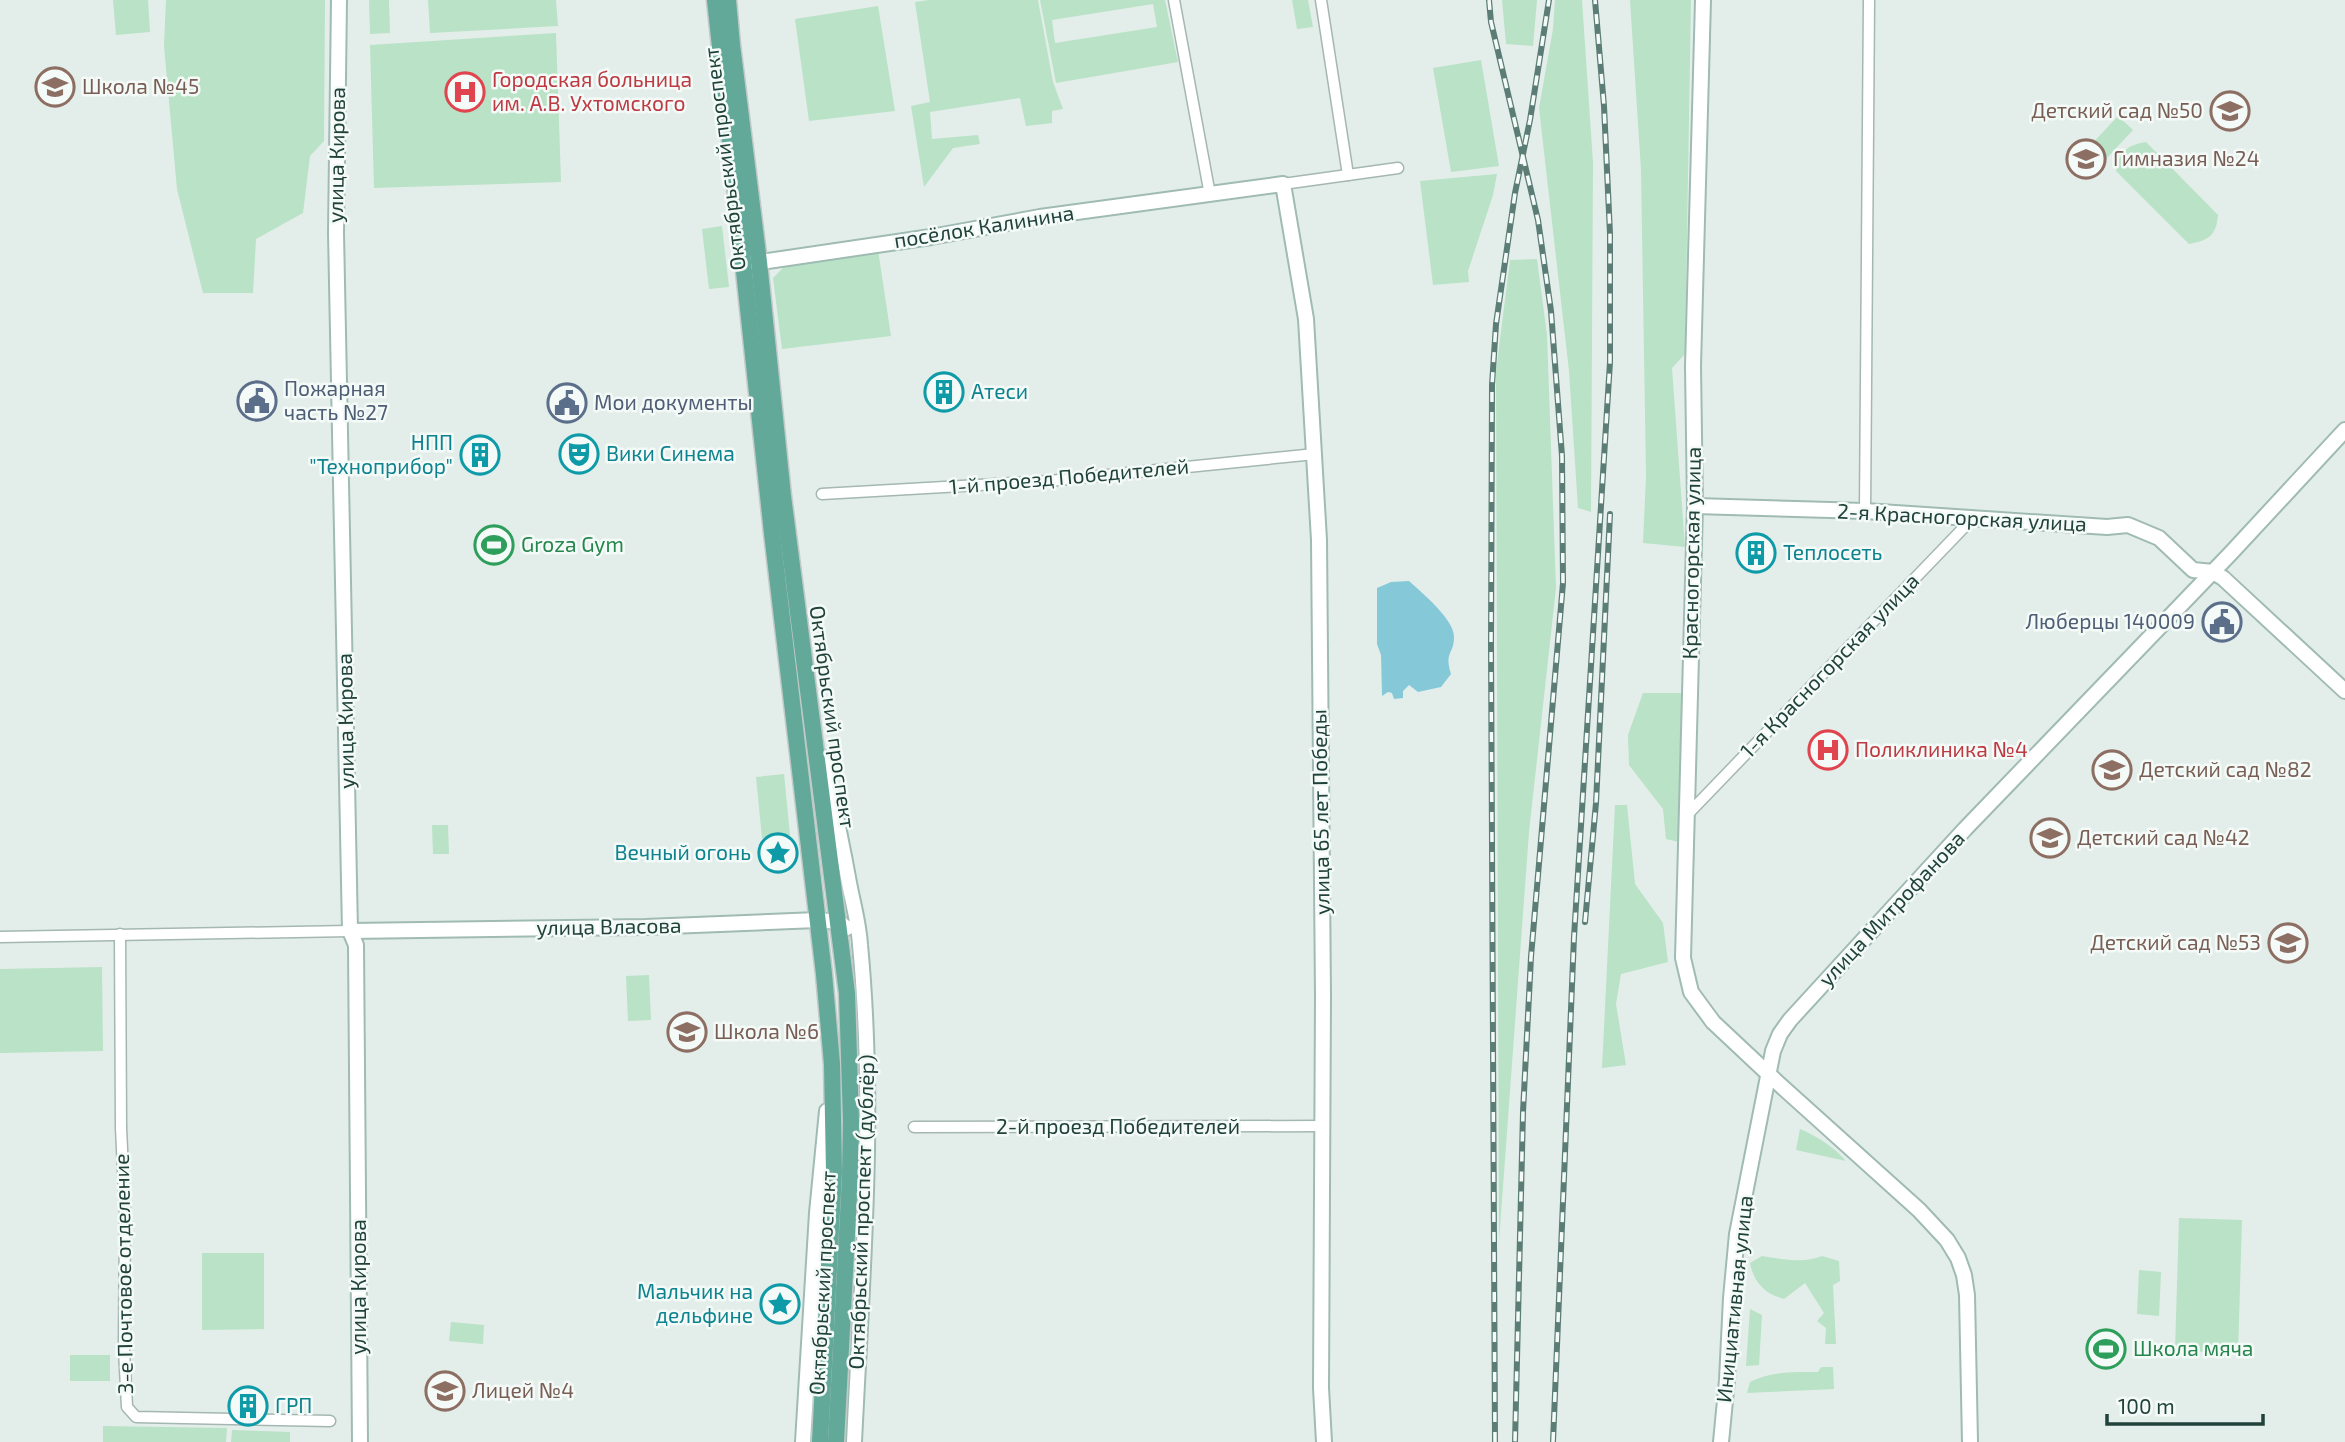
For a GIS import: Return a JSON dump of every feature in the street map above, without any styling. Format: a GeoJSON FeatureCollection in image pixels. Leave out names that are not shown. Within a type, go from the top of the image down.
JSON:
{"type":"FeatureCollection","features":[{"type":"Feature","properties":{"kind":"main road","name":"улица Кирова"},"geometry":{"type":"LineString","coordinates":[[339,0],[337,233],[351,931],[356,945],[360,1442]]}},
{"type":"Feature","properties":{"kind":"main road","name":"Октябрьский проспект"},"geometry":{"type":"LineString","coordinates":[[715,0],[847,993],[851,1121],[836,1442]]}},
{"type":"Feature","properties":{"kind":"main road","name":"Октябрьский проспект"},"geometry":{"type":"LineString","coordinates":[[728,0],[751,263],[832,1064],[834,1172],[820,1442]]}},
{"type":"Feature","properties":{"kind":"main road","name":"Красногорская улица"},"geometry":{"type":"LineString","coordinates":[[1703,0],[1693,366],[1695,506],[1683,958],[1691,992],[1713,1022],[1769,1074]]}},
{"type":"Feature","properties":{"kind":"main road","name":"посёлок Калинина"},"geometry":{"type":"LineString","coordinates":[[751,263],[931,237],[1040,217],[1283,184]]}},
{"type":"Feature","properties":{"kind":"main road","name":"улица 65 лет Победы"},"geometry":{"type":"LineString","coordinates":[[1283,184],[1306,319],[1319,554],[1321,1388],[1324,1442]]}},
{"type":"Feature","properties":{"kind":"main road","name":"улица Митрофанова"},"geometry":{"type":"LineString","coordinates":[[1769,1074],[1773,1051],[1790,1020],[1965,829],[2213,572],[2345,430]]}},
{"type":"Feature","properties":{"kind":"main road","name":"2-я Красногорская улица"},"geometry":{"type":"LineString","coordinates":[[1695,506],[1864,511],[2107,527],[2128,525],[2159,538],[2193,570],[2213,572],[2223,578],[2345,691]]}},
{"type":"Feature","properties":{"kind":"main road","name":"Октябрьский проспект (дублёр)"},"geometry":{"type":"LineString","coordinates":[[807,694],[836,815],[860,942],[867,1035],[869,1121],[865,1248],[853,1442]]}},
{"type":"Feature","properties":{"kind":"main road","name":"улица Власова"},"geometry":{"type":"LineString","coordinates":[[351,931],[645,927],[817,920],[839,922]]}},
{"type":"Feature","properties":{"kind":"main road"},"geometry":{"type":"LineString","coordinates":[[839,922],[860,942]]}},
{"type":"Feature","properties":{"kind":"main road","name":"Октябрьский проспект (дублёр)"},"geometry":{"type":"LineString","coordinates":[[803,1442],[817,1213],[832,1064]]}},
{"type":"Feature","properties":{"kind":"main road","name":"Инициативная улица"},"geometry":{"type":"LineString","coordinates":[[1721,1442],[1737,1238],[1769,1074]]}},
{"type":"Feature","properties":{"kind":"main road"},"geometry":{"type":"LineString","coordinates":[[1769,1074],[1919,1210],[1947,1240],[1958,1258],[1967,1295],[1970,1442]]}},
{"type":"Feature","properties":{"kind":"street"},"geometry":{"type":"LineString","coordinates":[[1174,0],[1210,195]]}},
{"type":"Feature","properties":{"kind":"street"},"geometry":{"type":"LineString","coordinates":[[1321,0],[1348,175]]}},
{"type":"Feature","properties":{"kind":"street"},"geometry":{"type":"LineString","coordinates":[[1864,511],[1870,0]]}},
{"type":"Feature","properties":{"kind":"street","name":"посёлок Калинина"},"geometry":{"type":"LineString","coordinates":[[1283,184],[1398,168]]}},
{"type":"Feature","properties":{"kind":"street","name":"1-й проезд Победителей"},"geometry":{"type":"LineString","coordinates":[[822,494],[1049,481],[1315,454]]}},
{"type":"Feature","properties":{"kind":"street","name":"1-я Красногорская улица"},"geometry":{"type":"LineString","coordinates":[[1686,815],[1973,518]]}},
{"type":"Feature","properties":{"kind":"street"},"geometry":{"type":"LineString","coordinates":[[0,937],[351,931]]}},
{"type":"Feature","properties":{"kind":"street","name":"3-е Почтовое отделение"},"geometry":{"type":"LineString","coordinates":[[120,934],[121,1128],[125,1212],[124,1362],[127,1407],[136,1416],[330,1421]]}},
{"type":"Feature","properties":{"kind":"street","name":"2-й проезд Победителей"},"geometry":{"type":"LineString","coordinates":[[914,1127],[1322,1126]]}},
{"type":"Feature","properties":{"kind":"green space"},"geometry":{"type":"Polygon","coordinates":[[[113,0],[148,0],[150,32],[116,35],[113,0]]]}},
{"type":"Feature","properties":{"kind":"green space"},"geometry":{"type":"Polygon","coordinates":[[[166,0],[325,0],[324,141],[310,156],[303,213],[256,239],[253,293],[203,293],[177,189],[164,46],[166,0]]]}},
{"type":"Feature","properties":{"kind":"green space"},"geometry":{"type":"Polygon","coordinates":[[[369,0],[389,0],[390,33],[370,34],[369,0]]]}},
{"type":"Feature","properties":{"kind":"green space"},"geometry":{"type":"Polygon","coordinates":[[[428,0],[556,0],[558,26],[430,33],[428,0]]]}},
{"type":"Feature","properties":{"kind":"green space"},"geometry":{"type":"Polygon","coordinates":[[[1038,0],[1053,82],[1063,109],[1052,111],[1052,123],[1026,126],[1020,98],[930,112],[932,139],[978,135],[980,144],[953,148],[924,187],[911,106],[930,102],[915,2],[1038,0]]]}},
{"type":"Feature","properties":{"kind":"green space"},"geometry":{"type":"Polygon","coordinates":[[[1040,0],[1165,0],[1178,62],[1056,83],[1040,0]],[[1153,4],[1052,20],[1055,43],[1157,27],[1153,4]]]}},
{"type":"Feature","properties":{"kind":"green space"},"geometry":{"type":"Polygon","coordinates":[[[1292,0],[1308,0],[1313,27],[1297,29],[1292,0]]]}},
{"type":"Feature","properties":{"kind":"green space"},"geometry":{"type":"Polygon","coordinates":[[[1502,0],[1537,0],[1533,46],[1506,44],[1502,0]]]}},
{"type":"Feature","properties":{"kind":"green space"},"geometry":{"type":"Polygon","coordinates":[[[1555,0],[1582,0],[1593,163],[1591,512],[1578,508],[1569,371],[1539,108],[1553,29],[1555,0]]]}},
{"type":"Feature","properties":{"kind":"green space"},"geometry":{"type":"Polygon","coordinates":[[[1630,0],[1691,0],[1685,354],[1672,368],[1685,547],[1643,543],[1646,476],[1641,170],[1630,0]]]}},
{"type":"Feature","properties":{"kind":"green space"},"geometry":{"type":"Polygon","coordinates":[[[878,6],[895,111],[809,121],[795,19],[878,6]]]}},
{"type":"Feature","properties":{"kind":"green space","name":"Городская больница им. А.В. Ухтомского"},"geometry":{"type":"Polygon","coordinates":[[[556,33],[561,182],[374,188],[370,45],[556,33]]]}},
{"type":"Feature","properties":{"kind":"green space"},"geometry":{"type":"Polygon","coordinates":[[[1481,60],[1499,166],[1451,172],[1433,68],[1481,60]]]}},
{"type":"Feature","properties":{"kind":"green space"},"geometry":{"type":"Polygon","coordinates":[[[2118,116],[2133,130],[2104,161],[2089,147],[2118,116]]]}},
{"type":"Feature","properties":{"kind":"green space"},"geometry":{"type":"Polygon","coordinates":[[[2146,142],[2218,215],[2213,232],[2206,239],[2189,244],[2116,171],[2125,150],[2146,142]]]}},
{"type":"Feature","properties":{"kind":"green space"},"geometry":{"type":"Polygon","coordinates":[[[1497,174],[1493,195],[1468,271],[1469,282],[1433,285],[1420,181],[1497,174]]]}},
{"type":"Feature","properties":{"kind":"green space"},"geometry":{"type":"Polygon","coordinates":[[[722,226],[729,287],[709,289],[702,229],[722,226]]]}},
{"type":"Feature","properties":{"kind":"green space"},"geometry":{"type":"Polygon","coordinates":[[[878,250],[891,336],[782,349],[773,278],[784,267],[878,250]]]}},
{"type":"Feature","properties":{"kind":"green space"},"geometry":{"type":"Polygon","coordinates":[[[1537,259],[1547,335],[1556,588],[1529,832],[1499,1241],[1496,371],[1510,260],[1537,259]]]}},
{"type":"Feature","properties":{"kind":"green space"},"geometry":{"type":"Polygon","coordinates":[[[1643,693],[1686,693],[1683,843],[1666,839],[1663,809],[1629,765],[1628,735],[1643,693]]]}},
{"type":"Feature","properties":{"kind":"green space"},"geometry":{"type":"Polygon","coordinates":[[[784,774],[790,835],[762,838],[756,777],[784,774]]]}},
{"type":"Feature","properties":{"kind":"green space"},"geometry":{"type":"Polygon","coordinates":[[[1615,805],[1627,805],[1635,884],[1663,923],[1668,962],[1621,974],[1616,1004],[1626,1065],[1602,1068],[1615,805]]]}},
{"type":"Feature","properties":{"kind":"green space"},"geometry":{"type":"Polygon","coordinates":[[[432,825],[448,825],[449,854],[433,854],[432,825]]]}},
{"type":"Feature","properties":{"kind":"green space"},"geometry":{"type":"Polygon","coordinates":[[[102,967],[103,1051],[0,1053],[0,969],[102,967]]]}},
{"type":"Feature","properties":{"kind":"green space"},"geometry":{"type":"Polygon","coordinates":[[[649,975],[651,1020],[628,1021],[626,976],[649,975]]]}},
{"type":"Feature","properties":{"kind":"green space"},"geometry":{"type":"Polygon","coordinates":[[[1800,1129],[1825,1142],[1846,1161],[1796,1150],[1800,1129]]]}},
{"type":"Feature","properties":{"kind":"green space"},"geometry":{"type":"Polygon","coordinates":[[[2179,1218],[2242,1220],[2238,1353],[2175,1351],[2179,1218]]]}},
{"type":"Feature","properties":{"kind":"green space"},"geometry":{"type":"Polygon","coordinates":[[[202,1253],[264,1253],[264,1329],[202,1330],[202,1253]]]}},
{"type":"Feature","properties":{"kind":"green space"},"geometry":{"type":"Polygon","coordinates":[[[1762,1256],[1800,1260],[1822,1256],[1839,1261],[1840,1281],[1833,1285],[1836,1344],[1825,1344],[1826,1328],[1817,1321],[1824,1313],[1805,1283],[1784,1299],[1761,1287],[1750,1263],[1762,1256]]]}},
{"type":"Feature","properties":{"kind":"green space"},"geometry":{"type":"Polygon","coordinates":[[[2139,1270],[2161,1272],[2159,1316],[2137,1314],[2139,1270]]]}},
{"type":"Feature","properties":{"kind":"green space"},"geometry":{"type":"Polygon","coordinates":[[[1750,1309],[1762,1315],[1759,1365],[1746,1366],[1750,1309]]]}},
{"type":"Feature","properties":{"kind":"green space"},"geometry":{"type":"Polygon","coordinates":[[[451,1322],[484,1325],[483,1344],[449,1341],[451,1322]]]}},
{"type":"Feature","properties":{"kind":"green space"},"geometry":{"type":"Polygon","coordinates":[[[70,1355],[110,1355],[110,1381],[70,1381],[70,1355]]]}},
{"type":"Feature","properties":{"kind":"green space"},"geometry":{"type":"Polygon","coordinates":[[[1821,1367],[1833,1367],[1834,1389],[1747,1393],[1750,1382],[1758,1378],[1783,1373],[1818,1372],[1821,1367]]]}},
{"type":"Feature","properties":{"kind":"green space"},"geometry":{"type":"Polygon","coordinates":[[[103,1426],[227,1428],[226,1442],[103,1442],[103,1426]]]}},
{"type":"Feature","properties":{"kind":"green space"},"geometry":{"type":"Polygon","coordinates":[[[232,1430],[290,1432],[290,1442],[231,1442],[232,1430]]]}},
{"type":"Feature","properties":{"kind":"water"},"geometry":{"type":"Polygon","coordinates":[[[1409,581],[1436,607],[1453,630],[1454,643],[1449,657],[1451,674],[1441,687],[1418,692],[1409,685],[1403,691],[1403,698],[1394,699],[1392,693],[1388,692],[1382,696],[1381,655],[1377,644],[1377,588],[1391,582],[1409,581]]]}},
{"type":"Feature","properties":{"kind":"railway"},"geometry":{"type":"LineString","coordinates":[[1489,0],[1491,22],[1538,220],[1551,311],[1562,456],[1563,583],[1531,957],[1523,1112],[1515,1442]]}},
{"type":"Feature","properties":{"kind":"railway"},"geometry":{"type":"LineString","coordinates":[[1495,1442],[1492,385],[1496,324],[1515,193],[1530,120],[1549,0]]}},
{"type":"Feature","properties":{"kind":"railway"},"geometry":{"type":"LineString","coordinates":[[1553,1442],[1574,937],[1610,362],[1610,234],[1604,106],[1595,0]]}},
{"type":"Feature","properties":{"kind":"railway"},"geometry":{"type":"LineString","coordinates":[[1585,922],[1596,803],[1610,514]]}},
{"type":"Feature","properties":{"kind":"place","name":"Школа №45"},"geometry":{"type":"Point","coordinates":[55,87]}},
{"type":"Feature","properties":{"kind":"place","name":"Городская больница им. А.В. Ухтомского"},"geometry":{"type":"Point","coordinates":[465,92]}},
{"type":"Feature","properties":{"kind":"place","name":"Детский сад №50"},"geometry":{"type":"Point","coordinates":[2230,111]}},
{"type":"Feature","properties":{"kind":"place","name":"Гимназия №24"},"geometry":{"type":"Point","coordinates":[2086,159]}},
{"type":"Feature","properties":{"kind":"place","name":"Атеси"},"geometry":{"type":"Point","coordinates":[944,392]}},
{"type":"Feature","properties":{"kind":"place","name":"Пожарная часть №27"},"geometry":{"type":"Point","coordinates":[257,401]}},
{"type":"Feature","properties":{"kind":"place","name":"Мои документы"},"geometry":{"type":"Point","coordinates":[567,403]}},
{"type":"Feature","properties":{"kind":"place","name":"Вики Синема"},"geometry":{"type":"Point","coordinates":[579,454]}},
{"type":"Feature","properties":{"kind":"place","name":"НПП \"Техноприбор\""},"geometry":{"type":"Point","coordinates":[480,455]}},
{"type":"Feature","properties":{"kind":"place","name":"Groza Gym"},"geometry":{"type":"Point","coordinates":[494,545]}},
{"type":"Feature","properties":{"kind":"place","name":"Теплосеть"},"geometry":{"type":"Point","coordinates":[1756,553]}},
{"type":"Feature","properties":{"kind":"place","name":"Люберцы 140009"},"geometry":{"type":"Point","coordinates":[2222,622]}},
{"type":"Feature","properties":{"kind":"place","name":"Поликлиника №4"},"geometry":{"type":"Point","coordinates":[1828,750]}},
{"type":"Feature","properties":{"kind":"place","name":"Детский сад №82"},"geometry":{"type":"Point","coordinates":[2112,770]}},
{"type":"Feature","properties":{"kind":"place","name":"Детский сад №42"},"geometry":{"type":"Point","coordinates":[2050,838]}},
{"type":"Feature","properties":{"kind":"place","name":"Вечный огонь"},"geometry":{"type":"Point","coordinates":[778,853]}},
{"type":"Feature","properties":{"kind":"place","name":"Детский сад №53"},"geometry":{"type":"Point","coordinates":[2288,943]}},
{"type":"Feature","properties":{"kind":"place","name":"Школа №6"},"geometry":{"type":"Point","coordinates":[687,1032]}},
{"type":"Feature","properties":{"kind":"place","name":"Мальчик на дельфине"},"geometry":{"type":"Point","coordinates":[780,1304]}},
{"type":"Feature","properties":{"kind":"place","name":"Школа мяча"},"geometry":{"type":"Point","coordinates":[2106,1349]}},
{"type":"Feature","properties":{"kind":"place","name":"Лицей №4"},"geometry":{"type":"Point","coordinates":[445,1391]}},
{"type":"Feature","properties":{"kind":"place","name":"ГРП"},"geometry":{"type":"Point","coordinates":[248,1406]}}]}
